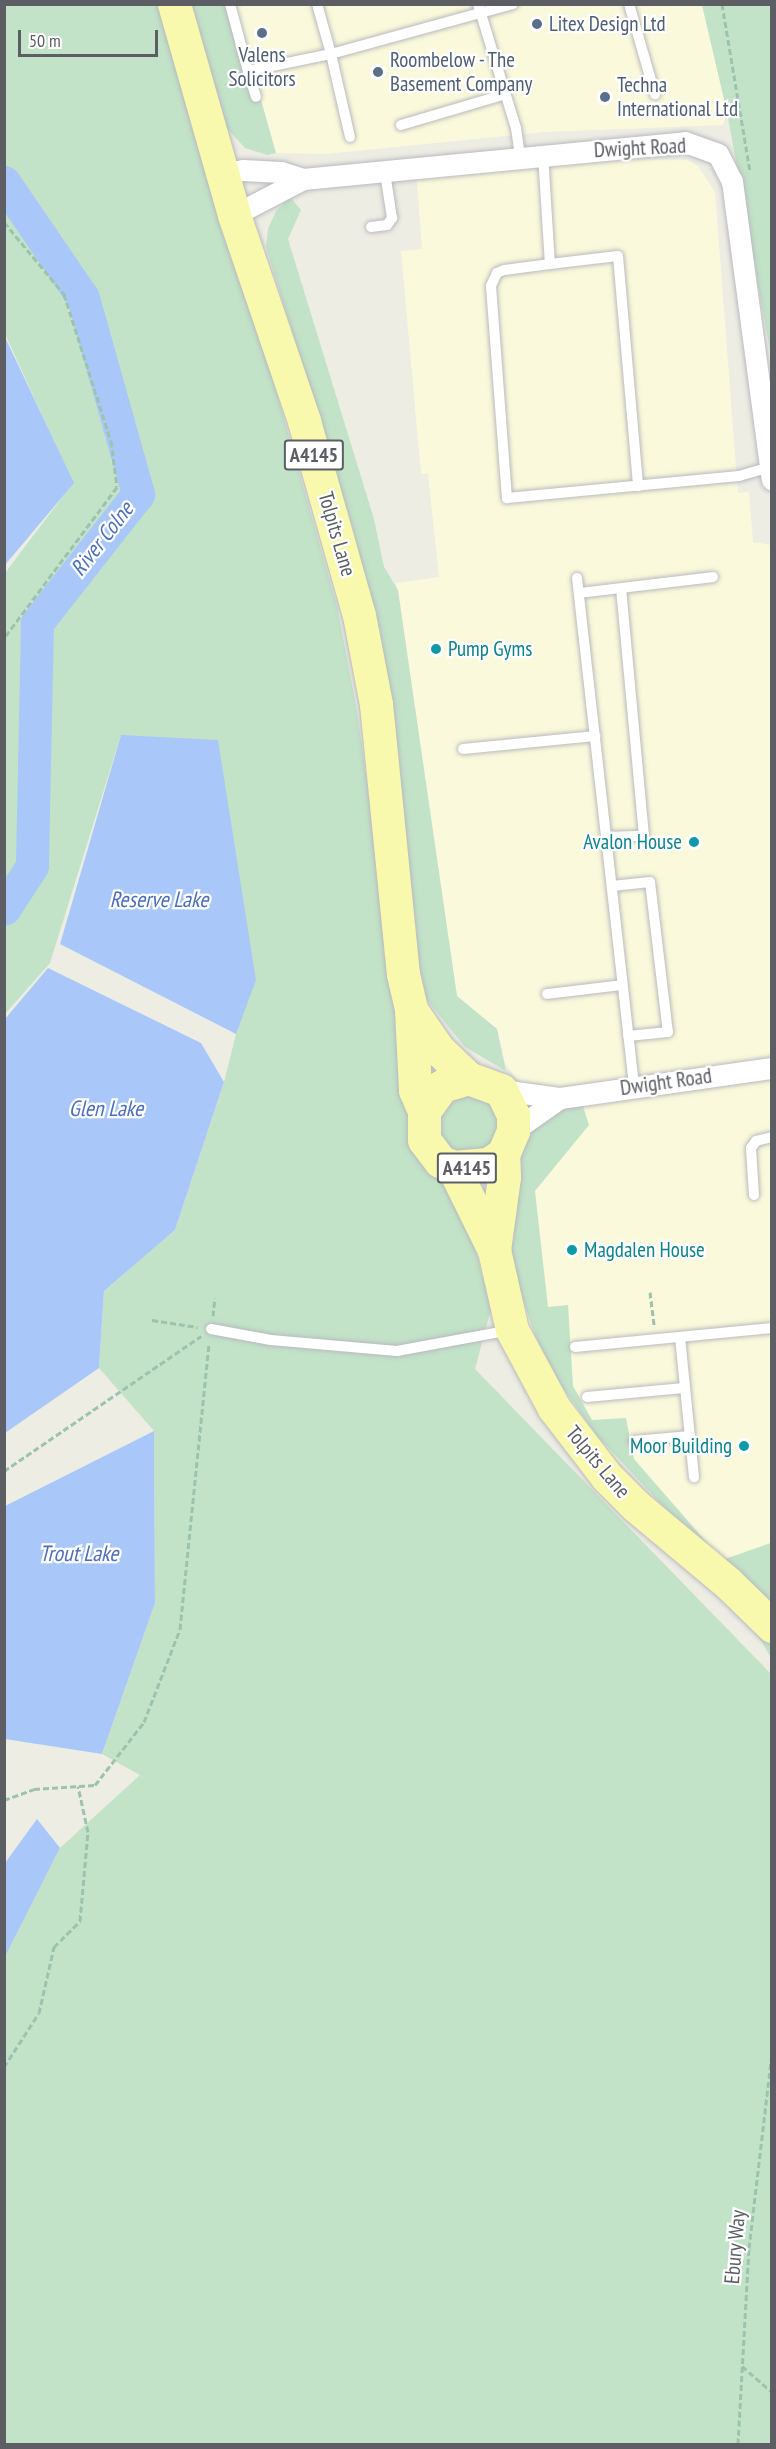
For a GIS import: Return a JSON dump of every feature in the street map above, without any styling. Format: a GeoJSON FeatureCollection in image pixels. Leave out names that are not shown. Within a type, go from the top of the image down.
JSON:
{"type":"FeatureCollection","features":[{"type":"Feature","properties":{"kind":"main road","name":"Tolpits Lane"},"geometry":{"type":"LineString","coordinates":[[174,4],[234,216],[304,421],[359,615],[376,704],[403,974],[411,1010],[415,1090],[424,1111],[424,1140],[440,1161],[453,1167],[494,1250],[512,1330],[554,1408],[607,1477],[767,1622]]}},
{"type":"Feature","properties":{"kind":"main road","name":"Tolpits Lane"},"geometry":{"type":"LineString","coordinates":[[411,1010],[438,1049],[468,1078],[501,1090],[513,1115],[494,1250]]}},
{"type":"Feature","properties":{"kind":"main road"},"geometry":{"type":"LineString","coordinates":[[424,1111],[442,1086],[468,1078]]}},
{"type":"Feature","properties":{"kind":"main road","name":"A4145"},"geometry":{"type":"LineString","coordinates":[[453,1167],[488,1164],[508,1142]]}},
{"type":"Feature","properties":{"kind":"street","name":"Dwight Road"},"geometry":{"type":"LineString","coordinates":[[303,179],[385,173],[543,154],[685,142],[718,154],[732,181],[771,473]]}},
{"type":"Feature","properties":{"kind":"street"},"geometry":{"type":"LineString","coordinates":[[222,174],[243,170],[281,172],[303,179]]}},
{"type":"Feature","properties":{"kind":"street"},"geometry":{"type":"LineString","coordinates":[[234,216],[303,179]]}},
{"type":"Feature","properties":{"kind":"street","name":"Dwight Road"},"geometry":{"type":"LineString","coordinates":[[501,1090],[560,1098],[634,1085],[771,1068]]}},
{"type":"Feature","properties":{"kind":"street","name":"Dwight Road"},"geometry":{"type":"LineString","coordinates":[[508,1142],[560,1098]]}},
{"type":"Feature","properties":{"kind":"lane"},"geometry":{"type":"LineString","coordinates":[[230,4],[256,97]]}},
{"type":"Feature","properties":{"kind":"lane"},"geometry":{"type":"LineString","coordinates":[[316,4],[331,54],[350,137]]}},
{"type":"Feature","properties":{"kind":"lane"},"geometry":{"type":"LineString","coordinates":[[248,71],[331,54],[480,9],[513,4]]}},
{"type":"Feature","properties":{"kind":"lane"},"geometry":{"type":"LineString","coordinates":[[629,4],[655,94]]}},
{"type":"Feature","properties":{"kind":"lane"},"geometry":{"type":"LineString","coordinates":[[480,9],[504,95],[516,128],[520,157]]}},
{"type":"Feature","properties":{"kind":"lane"},"geometry":{"type":"LineString","coordinates":[[401,125],[504,95]]}},
{"type":"Feature","properties":{"kind":"lane"},"geometry":{"type":"LineString","coordinates":[[543,154],[550,264]]}},
{"type":"Feature","properties":{"kind":"lane"},"geometry":{"type":"LineString","coordinates":[[371,227],[387,225],[392,218],[385,173]]}},
{"type":"Feature","properties":{"kind":"lane"},"geometry":{"type":"LineString","coordinates":[[638,486],[618,256],[504,270],[497,273],[491,286],[507,498],[638,486],[771,473]]}},
{"type":"Feature","properties":{"kind":"lane"},"geometry":{"type":"LineString","coordinates":[[579,593],[621,590],[713,577]]}},
{"type":"Feature","properties":{"kind":"lane"},"geometry":{"type":"LineString","coordinates":[[578,578],[634,1085]]}},
{"type":"Feature","properties":{"kind":"lane"},"geometry":{"type":"LineString","coordinates":[[607,837],[644,836],[621,590]]}},
{"type":"Feature","properties":{"kind":"lane"},"geometry":{"type":"LineString","coordinates":[[463,749],[595,736]]}},
{"type":"Feature","properties":{"kind":"lane"},"geometry":{"type":"LineString","coordinates":[[612,886],[651,882],[668,1032],[628,1036]]}},
{"type":"Feature","properties":{"kind":"lane"},"geometry":{"type":"LineString","coordinates":[[547,994],[622,985]]}},
{"type":"Feature","properties":{"kind":"lane"},"geometry":{"type":"LineString","coordinates":[[754,1195],[752,1148],[756,1140],[771,1137]]}},
{"type":"Feature","properties":{"kind":"lane"},"geometry":{"type":"LineString","coordinates":[[575,1347],[771,1328]]}},
{"type":"Feature","properties":{"kind":"lane"},"geometry":{"type":"LineString","coordinates":[[211,1329],[271,1340],[396,1351],[512,1330]]}},
{"type":"Feature","properties":{"kind":"lane"},"geometry":{"type":"LineString","coordinates":[[680,1337],[694,1477]]}},
{"type":"Feature","properties":{"kind":"lane"},"geometry":{"type":"LineString","coordinates":[[587,1397],[684,1388]]}},
{"type":"Feature","properties":{"kind":"lane"},"geometry":{"type":"LineString","coordinates":[[634,1441],[690,1436]]}},
{"type":"Feature","properties":{"kind":"path"},"geometry":{"type":"LineString","coordinates":[[4,222],[64,294],[111,441],[117,487],[4,638]]}},
{"type":"Feature","properties":{"kind":"path"},"geometry":{"type":"LineString","coordinates":[[650,1292],[655,1340]]}},
{"type":"Feature","properties":{"kind":"path"},"geometry":{"type":"LineString","coordinates":[[152,1320],[211,1329]]}},
{"type":"Feature","properties":{"kind":"path"},"geometry":{"type":"LineString","coordinates":[[4,1471],[211,1329]]}},
{"type":"Feature","properties":{"kind":"path"},"geometry":{"type":"LineString","coordinates":[[4,1800],[34,1789],[95,1785],[144,1722],[180,1629],[211,1329]]}},
{"type":"Feature","properties":{"kind":"path"},"geometry":{"type":"LineString","coordinates":[[4,2067],[39,2013],[54,1947],[80,1921],[88,1832],[78,1786]]}},
{"type":"Feature","properties":{"kind":"path","name":"Ebury Way"},"geometry":{"type":"LineString","coordinates":[[738,2445],[749,2248],[771,2053]]}},
{"type":"Feature","properties":{"kind":"path"},"geometry":{"type":"LineString","coordinates":[[742,2366],[771,2392]]}},
{"type":"Feature","properties":{"kind":"shaded area"},"geometry":{"type":"Polygon","coordinates":[[[234,5],[702,5],[727,112],[723,125],[544,132],[326,154],[276,153],[234,5]]]}},
{"type":"Feature","properties":{"kind":"shaded area"},"geometry":{"type":"Polygon","coordinates":[[[578,158],[687,160],[698,166],[715,192],[738,493],[749,492],[753,542],[771,545],[771,1543],[716,1562],[683,1522],[579,1422],[532,1338],[512,1276],[530,1098],[505,1063],[497,1029],[457,996],[396,583],[439,577],[428,474],[421,474],[401,251],[422,249],[416,171],[578,158]]]}},
{"type":"Feature","properties":{"kind":"green space"},"geometry":{"type":"Polygon","coordinates":[[[5,5],[167,5],[337,606],[356,705],[412,1095],[466,1215],[491,1309],[475,1369],[771,1674],[771,2444],[5,2444],[5,1957],[60,1848],[140,1775],[102,1754],[155,1603],[154,1431],[99,1368],[104,1291],[175,1230],[224,1082],[236,1034],[121,735],[50,963],[5,1014],[5,573],[73,483],[5,334],[5,5]]]}},
{"type":"Feature","properties":{"kind":"green space"},"geometry":{"type":"Polygon","coordinates":[[[187,5],[234,5],[276,153],[267,155],[245,148],[221,122],[187,5]]]}},
{"type":"Feature","properties":{"kind":"green space"},"geometry":{"type":"Polygon","coordinates":[[[702,5],[771,5],[771,356],[727,112],[702,5]]]}},
{"type":"Feature","properties":{"kind":"green space"},"geometry":{"type":"Polygon","coordinates":[[[290,197],[301,210],[288,239],[374,519],[384,567],[398,590],[457,996],[497,1029],[506,1071],[465,1047],[422,994],[395,727],[370,601],[354,532],[266,247],[268,229],[276,211],[290,197]]]}},
{"type":"Feature","properties":{"kind":"green space"},"geometry":{"type":"Polygon","coordinates":[[[461,1093],[473,1093],[489,1102],[496,1112],[498,1124],[496,1136],[489,1146],[473,1155],[461,1155],[450,1150],[441,1141],[436,1130],[436,1118],[441,1107],[450,1098],[461,1093]]]}},
{"type":"Feature","properties":{"kind":"green space"},"geometry":{"type":"Polygon","coordinates":[[[581,1100],[589,1125],[535,1191],[548,1307],[568,1305],[573,1386],[592,1420],[626,1418],[634,1459],[722,1560],[771,1543],[771,1658],[716,1562],[597,1436],[561,1385],[536,1338],[511,1265],[514,1173],[526,1139],[551,1109],[581,1100]]]}},
{"type":"Feature","properties":{"kind":"water"},"geometry":{"type":"Polygon","coordinates":[[[4,335],[74,483],[5,565],[4,565],[4,335]]]}},
{"type":"Feature","properties":{"kind":"water","name":"Reserve Lake"},"geometry":{"type":"Polygon","coordinates":[[[121,735],[218,740],[256,980],[236,1034],[60,944],[121,735]]]}},
{"type":"Feature","properties":{"kind":"water","name":"Glen Lake"},"geometry":{"type":"Polygon","coordinates":[[[48,968],[201,1043],[224,1082],[175,1230],[104,1291],[99,1368],[5,1433],[5,1019],[48,968]]]}},
{"type":"Feature","properties":{"kind":"water","name":"Trout Lake"},"geometry":{"type":"Polygon","coordinates":[[[154,1431],[155,1603],[102,1754],[5,1739],[5,1506],[154,1431]]]}},
{"type":"Feature","properties":{"kind":"water"},"geometry":{"type":"Polygon","coordinates":[[[37,1819],[60,1848],[5,1957],[5,1863],[37,1819]]]}},
{"type":"Feature","properties":{"kind":"waterway","name":"River Colne"},"geometry":{"type":"LineString","coordinates":[[4,182],[83,298],[138,494],[37,623],[32,866],[4,909]]}},
{"type":"Feature","properties":{"kind":"place","name":"Litex Design Ltd"},"geometry":{"type":"Point","coordinates":[537,24]}},
{"type":"Feature","properties":{"kind":"place","name":"Valens Solicitors"},"geometry":{"type":"Point","coordinates":[262,33]}},
{"type":"Feature","properties":{"kind":"place","name":"Roombelow - The Basement Company"},"geometry":{"type":"Point","coordinates":[378,72]}},
{"type":"Feature","properties":{"kind":"place","name":"Techna International Ltd"},"geometry":{"type":"Point","coordinates":[605,97]}},
{"type":"Feature","properties":{"kind":"place","name":"Pump Gyms"},"geometry":{"type":"Point","coordinates":[436,649]}},
{"type":"Feature","properties":{"kind":"place","name":"Avalon House"},"geometry":{"type":"Point","coordinates":[694,842]}},
{"type":"Feature","properties":{"kind":"place","name":"Magdalen House"},"geometry":{"type":"Point","coordinates":[572,1250]}},
{"type":"Feature","properties":{"kind":"place","name":"Moor Building"},"geometry":{"type":"Point","coordinates":[744,1446]}}]}
